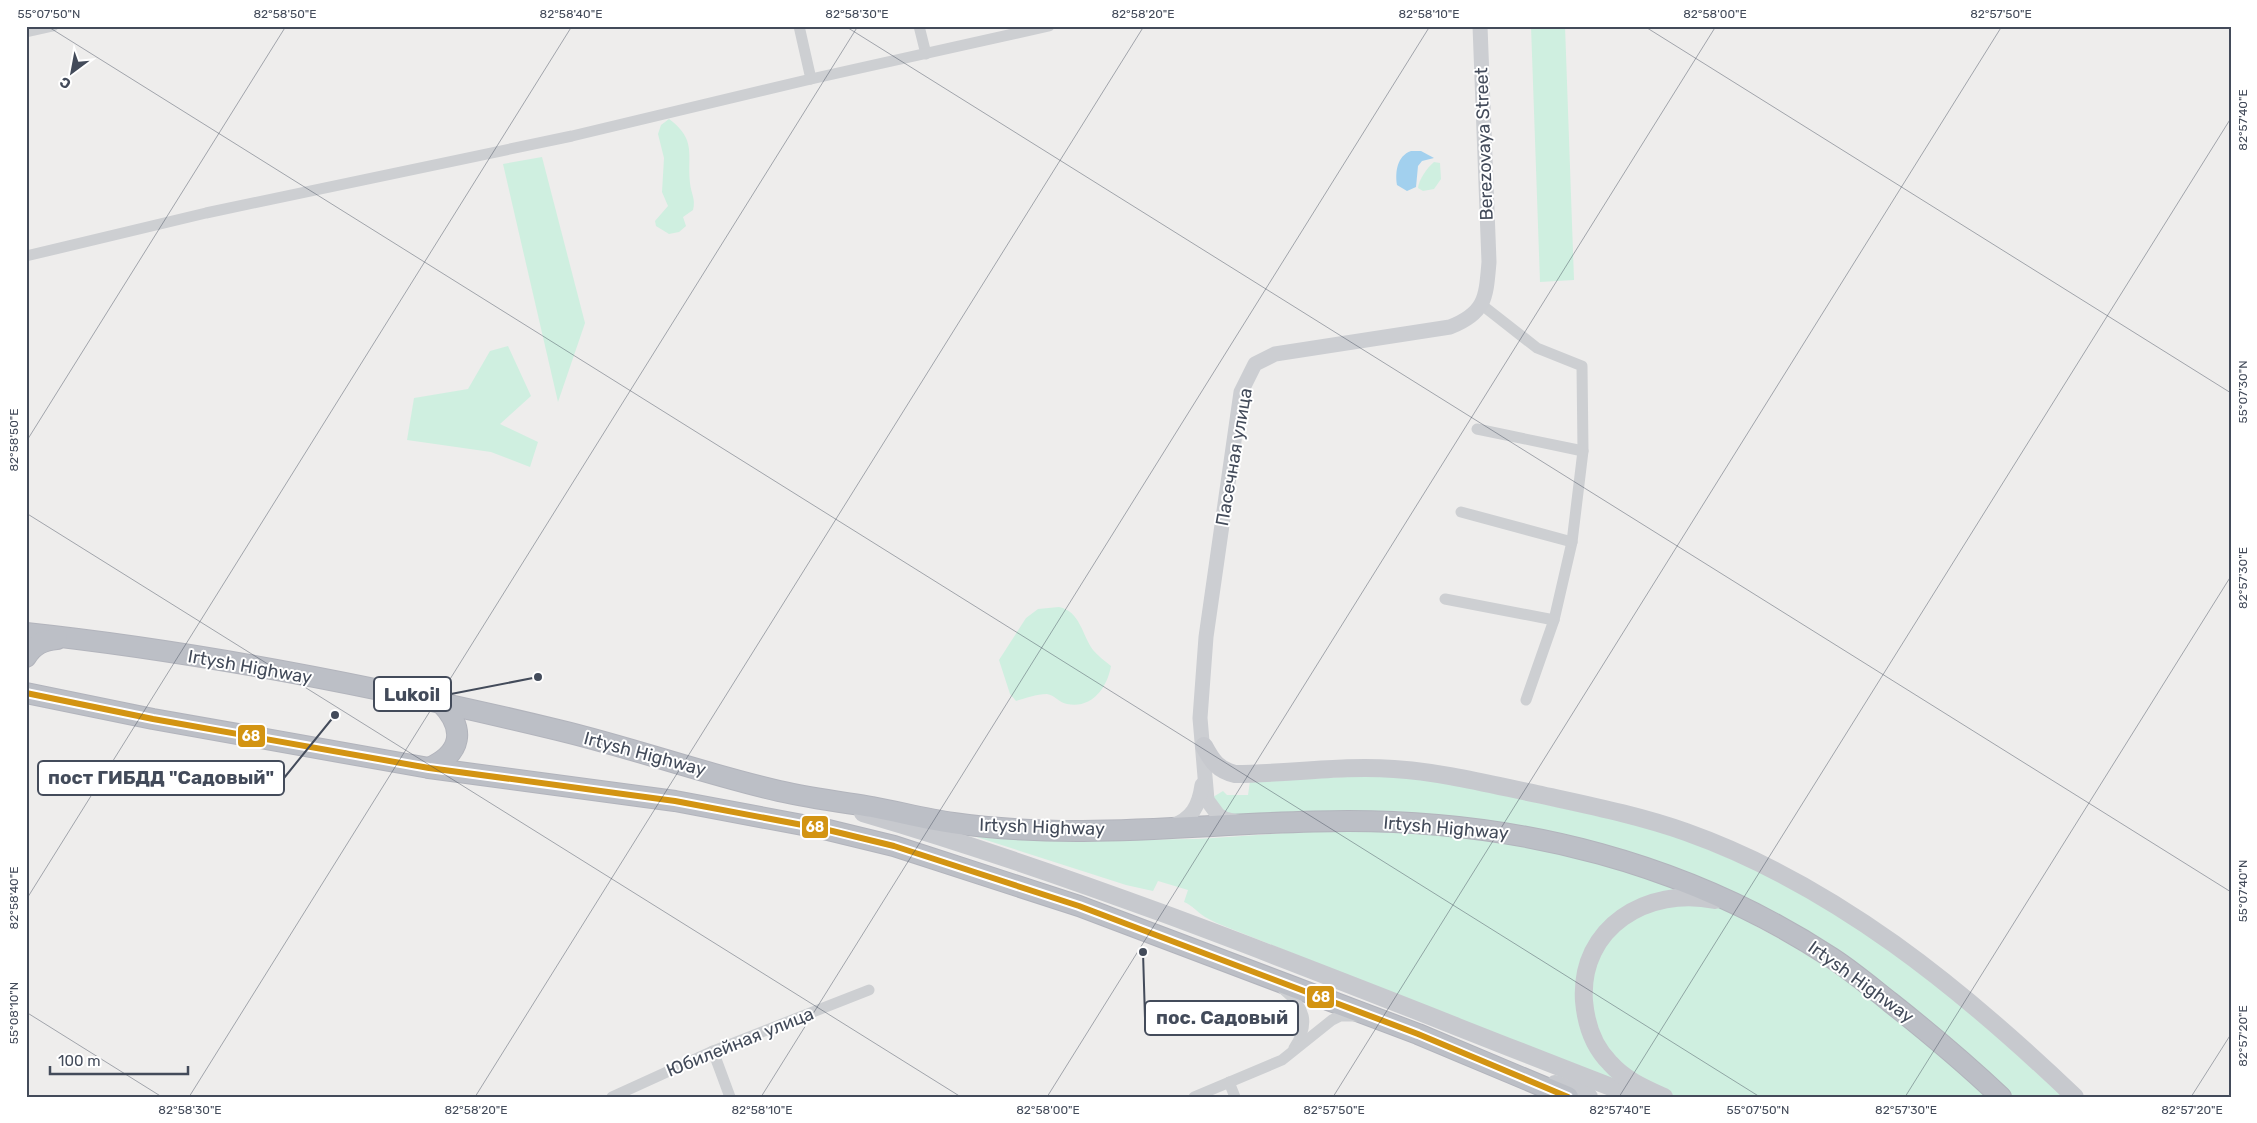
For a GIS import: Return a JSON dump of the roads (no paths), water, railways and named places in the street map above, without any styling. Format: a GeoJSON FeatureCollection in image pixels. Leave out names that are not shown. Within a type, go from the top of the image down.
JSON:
{"type":"FeatureCollection","features":[{"type":"Feature","properties":{"kind":"highway","name":"Irtysh Highway"},"geometry":{"type":"LineString","coordinates":[[26,633],[82,639],[308,677],[441,703],[586,737],[778,791],[953,823],[1051,830],[1162,829],[1348,821],[1464,827],[1555,841],[1642,866],[1741,905],[1836,960],[1909,1017],[2001,1097]]}},
{"type":"Feature","properties":{"kind":"highway"},"geometry":{"type":"LineString","coordinates":[[26,657],[31,649],[39,643],[50,640],[82,639]]}},
{"type":"Feature","properties":{"kind":"highway"},"geometry":{"type":"LineString","coordinates":[[26,678],[34,688],[72,704]]}},
{"type":"Feature","properties":{"kind":"highway","name":"Irtysh Highway"},"geometry":{"type":"LineString","coordinates":[[26,693],[72,704],[428,768],[675,801],[824,830],[894,846],[1080,906],[1380,1019],[1568,1097]]}},
{"type":"Feature","properties":{"kind":"highway"},"geometry":{"type":"LineString","coordinates":[[428,768],[450,755],[457,736],[453,716],[441,703]]}},
{"type":"Feature","properties":{"kind":"main road","name":"Berezovaya Street"},"geometry":{"type":"LineString","coordinates":[[1480,26],[1489,262],[1486,295],[1482,305]]}},
{"type":"Feature","properties":{"kind":"main road","name":"Пасечная улица"},"geometry":{"type":"LineString","coordinates":[[1204,774],[1204,746],[1200,718],[1206,637],[1236,422],[1241,392],[1250,372],[1255,364],[1275,354],[1450,327],[1474,314],[1482,305]]}},
{"type":"Feature","properties":{"kind":"main road"},"geometry":{"type":"LineString","coordinates":[[1204,746],[1211,760],[1218,767],[1235,774],[1364,768],[1420,771],[1589,805],[1640,818],[1695,836],[1770,868],[1824,898],[1876,932],[1963,997],[2011,1038],[2074,1097]]}},
{"type":"Feature","properties":{"kind":"main road"},"geometry":{"type":"LineString","coordinates":[[1204,774],[1209,805],[1218,815],[1229,821],[1316,818],[1348,821]]}},
{"type":"Feature","properties":{"kind":"main road"},"geometry":{"type":"LineString","coordinates":[[1162,829],[1184,821],[1192,813],[1200,800],[1204,774]]}},
{"type":"Feature","properties":{"kind":"main road"},"geometry":{"type":"LineString","coordinates":[[778,791],[910,827],[1080,883],[1638,1097]]}},
{"type":"Feature","properties":{"kind":"main road"},"geometry":{"type":"LineString","coordinates":[[1664,1097],[1633,1082],[1620,1073],[1598,1047],[1588,1024],[1584,997],[1587,968],[1600,940],[1619,920],[1654,901],[1683,896],[1741,905]]}},
{"type":"Feature","properties":{"kind":"main road"},"geometry":{"type":"LineString","coordinates":[[1418,1034],[1589,1097]]}},
{"type":"Feature","properties":{"kind":"street"},"geometry":{"type":"LineString","coordinates":[[26,32],[53,26]]}},
{"type":"Feature","properties":{"kind":"street"},"geometry":{"type":"LineString","coordinates":[[799,26],[810,79]]}},
{"type":"Feature","properties":{"kind":"street"},"geometry":{"type":"LineString","coordinates":[[919,26],[926,54]]}},
{"type":"Feature","properties":{"kind":"street"},"geometry":{"type":"LineString","coordinates":[[26,256],[206,213],[572,136],[810,79],[1049,26]]}},
{"type":"Feature","properties":{"kind":"street"},"geometry":{"type":"LineString","coordinates":[[1482,305],[1537,348],[1582,366],[1583,451],[1572,542],[1554,620],[1526,700]]}},
{"type":"Feature","properties":{"kind":"street"},"geometry":{"type":"LineString","coordinates":[[1477,429],[1583,451]]}},
{"type":"Feature","properties":{"kind":"street"},"geometry":{"type":"LineString","coordinates":[[1462,512],[1572,542]]}},
{"type":"Feature","properties":{"kind":"street"},"geometry":{"type":"LineString","coordinates":[[1445,599],[1554,620]]}},
{"type":"Feature","properties":{"kind":"street"},"geometry":{"type":"LineString","coordinates":[[26,700],[78,712],[153,719]]}},
{"type":"Feature","properties":{"kind":"street"},"geometry":{"type":"LineString","coordinates":[[1274,980],[1294,998],[1304,1017],[1301,1037],[1289,1056]]}},
{"type":"Feature","properties":{"kind":"street","name":"Юбилейная улица"},"geometry":{"type":"LineString","coordinates":[[612,1097],[713,1051],[869,990]]}},
{"type":"Feature","properties":{"kind":"street"},"geometry":{"type":"LineString","coordinates":[[1194,1097],[1289,1056],[1326,1024],[1340,1016],[1380,1019]]}},
{"type":"Feature","properties":{"kind":"street"},"geometry":{"type":"LineString","coordinates":[[713,1051],[730,1097]]}},
{"type":"Feature","properties":{"kind":"street"},"geometry":{"type":"LineString","coordinates":[[1229,1082],[1235,1097]]}},
{"type":"Feature","properties":{"kind":"water"},"geometry":{"type":"Polygon","coordinates":[[[1421,151],[1434,158],[1422,161],[1418,166],[1416,187],[1407,191],[1397,185],[1396,175],[1400,161],[1406,153],[1421,151]]]}},
{"type":"Feature","properties":{"kind":"place","name":"Lukoil"},"geometry":{"type":"Point","coordinates":[538,677]}},
{"type":"Feature","properties":{"kind":"place","name":"пост ГИБДД \"Садовый\""},"geometry":{"type":"Point","coordinates":[335,715]}},
{"type":"Feature","properties":{"kind":"place","name":"пос. Садовый"},"geometry":{"type":"Point","coordinates":[1143,952]}}]}
